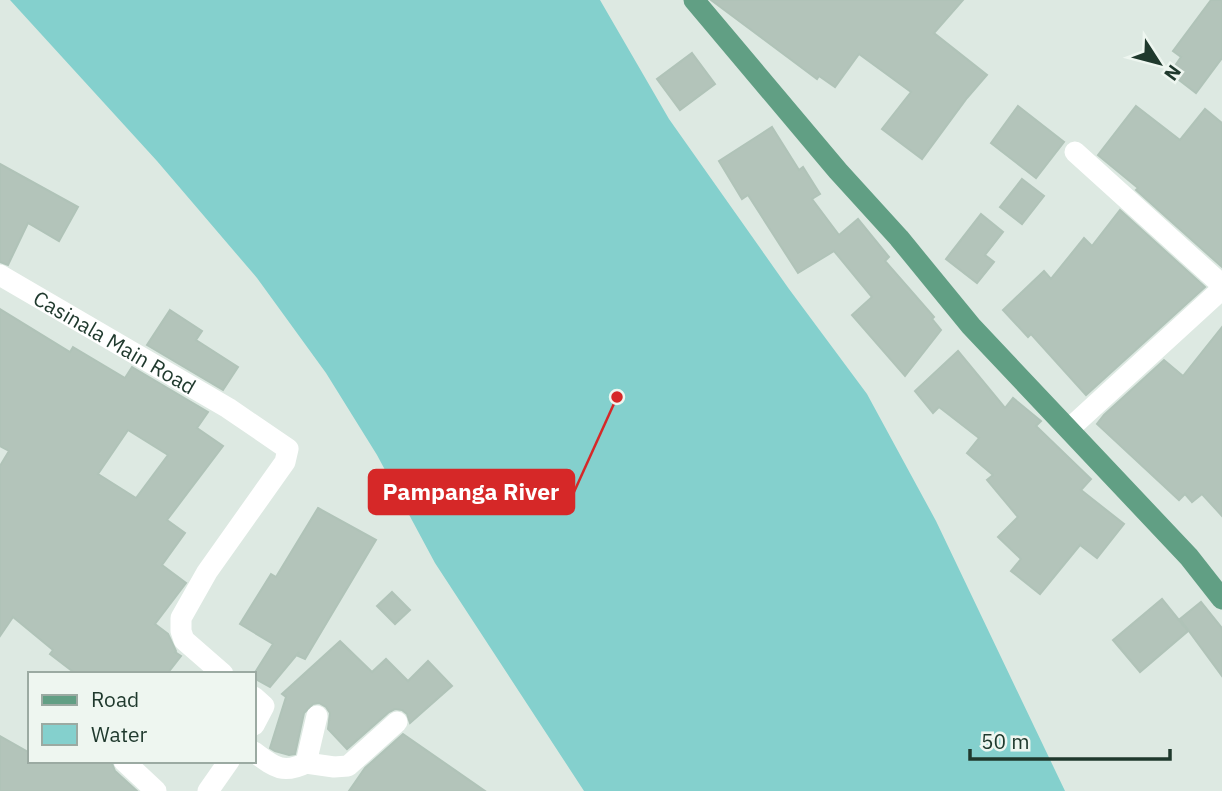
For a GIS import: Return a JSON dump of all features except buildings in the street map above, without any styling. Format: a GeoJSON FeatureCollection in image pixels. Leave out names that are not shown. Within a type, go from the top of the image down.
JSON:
{"type":"FeatureCollection","features":[{"type":"Feature","properties":{"kind":"main road"},"geometry":{"type":"LineString","coordinates":[[694,0],[838,171],[899,237],[963,317],[1189,557],[1222,599]]}},
{"type":"Feature","properties":{"kind":"street"},"geometry":{"type":"LineString","coordinates":[[1069,429],[1222,287],[1075,152]]}},
{"type":"Feature","properties":{"kind":"street","name":"Casinala Main Road"},"geometry":{"type":"LineString","coordinates":[[0,275],[228,408],[286,446],[289,451],[285,462],[207,572],[181,618],[184,640],[221,672]]}},
{"type":"Feature","properties":{"kind":"street"},"geometry":{"type":"LineString","coordinates":[[256,699],[264,706],[256,721]]}},
{"type":"Feature","properties":{"kind":"street"},"geometry":{"type":"LineString","coordinates":[[306,763],[317,716]]}},
{"type":"Feature","properties":{"kind":"street"},"geometry":{"type":"LineString","coordinates":[[256,753],[276,768],[285,769],[306,763],[348,766],[397,722]]}},
{"type":"Feature","properties":{"kind":"street"},"geometry":{"type":"LineString","coordinates":[[126,763],[156,791]]}},
{"type":"Feature","properties":{"kind":"street"},"geometry":{"type":"LineString","coordinates":[[208,791],[228,763]]}},
{"type":"Feature","properties":{"kind":"water"},"geometry":{"type":"Polygon","coordinates":[[[10,0],[600,0],[669,119],[867,394],[936,521],[1065,791],[584,791],[435,563],[377,455],[326,373],[257,278],[157,161],[10,0]]]}},
{"type":"Feature","properties":{"kind":"place","name":"Pampanga River"},"geometry":{"type":"Point","coordinates":[617,397]}}]}
